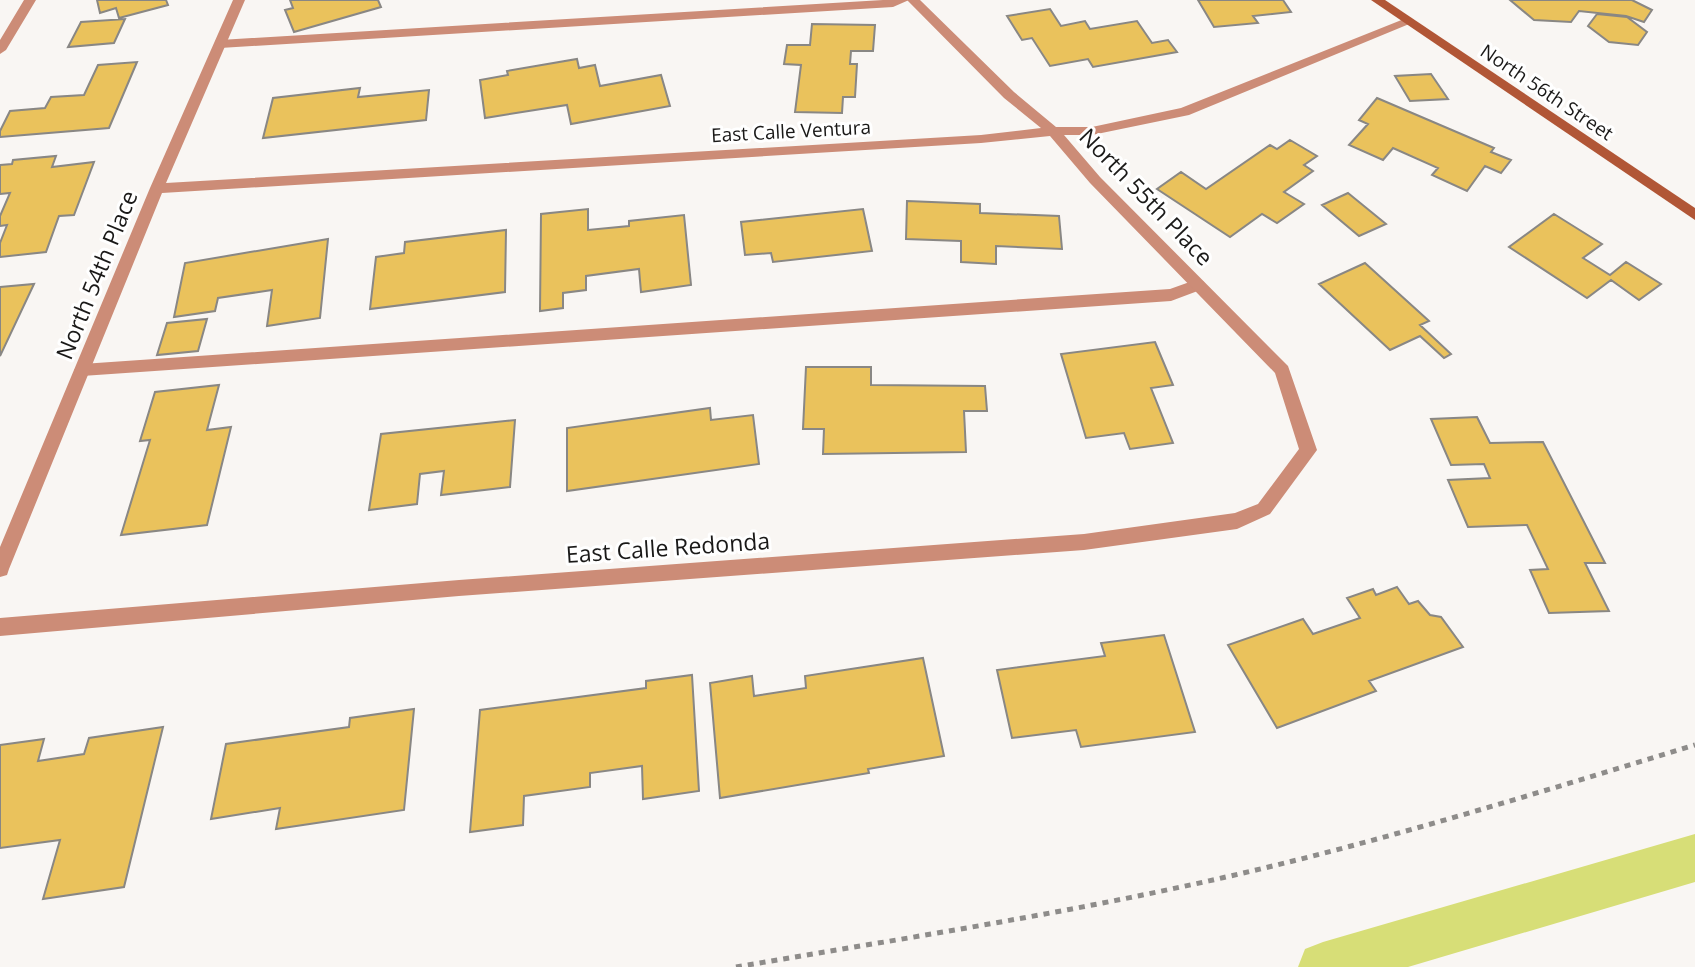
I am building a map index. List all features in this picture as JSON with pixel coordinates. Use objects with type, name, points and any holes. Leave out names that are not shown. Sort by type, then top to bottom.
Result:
[{"type":"main road","name":"North 56th Street","points":[[1377,0],[1695,215]]},
{"type":"street","points":[[0,50],[30,0]]},
{"type":"street","name":"North 54th Place","points":[[0,569],[157,188],[239,0]]},
{"type":"street","points":[[220,44],[893,3],[902,0]]},
{"type":"street","name":"North 55th Place","points":[[912,0],[1009,95],[1053,131],[1095,180],[1282,370],[1308,450]]},
{"type":"street","name":"East Calle Ventura","points":[[157,188],[981,139],[1053,131],[1093,131],[1184,111],[1408,22]]},
{"type":"street","points":[[82,370],[1171,295],[1198,285]]},
{"type":"street","name":"East Calle Redonda","points":[[0,627],[459,588],[1084,542],[1237,521],[1264,509],[1308,450]]},
{"type":"path","points":[[736,967],[1105,903],[1228,877],[1477,811],[1695,745]]},
{"type":"building","points":[[97,0],[166,0],[168,5],[119,18],[116,8],[100,13]]},
{"type":"building","points":[[290,0],[378,0],[381,7],[294,32],[285,10],[293,8]]},
{"type":"building","points":[[1198,0],[1283,0],[1291,12],[1253,16],[1258,23],[1214,27]]},
{"type":"building","points":[[1510,0],[1632,0],[1652,10],[1644,22],[1626,16],[1579,11],[1571,22],[1534,20]]},
{"type":"building","points":[[1050,9],[1061,26],[1085,21],[1090,29],[1137,21],[1152,43],[1168,40],[1177,52],[1093,67],[1088,59],[1050,66],[1032,38],[1022,40],[1007,16]]},
{"type":"building","points":[[1597,14],[1627,17],[1647,32],[1638,45],[1609,42],[1588,26]]},
{"type":"building","points":[[125,19],[114,43],[68,47],[81,22]]},
{"type":"building","points":[[812,24],[875,25],[873,51],[851,51],[850,64],[857,64],[855,97],[843,97],[842,113],[795,112],[801,65],[784,64],[787,45],[810,45]]},
{"type":"building","points":[[577,59],[579,68],[595,65],[600,86],[661,75],[670,106],[571,124],[567,105],[485,118],[480,80],[508,75],[507,71]]},
{"type":"building","points":[[137,62],[109,128],[0,137],[0,131],[10,111],[45,108],[51,97],[84,95],[98,65]]},
{"type":"building","points":[[1431,74],[1448,99],[1410,101],[1395,76]]},
{"type":"building","points":[[360,88],[358,97],[429,90],[426,120],[263,138],[273,98]]},
{"type":"building","points":[[1377,98],[1494,148],[1491,152],[1511,160],[1501,173],[1485,166],[1467,191],[1432,175],[1438,168],[1393,148],[1383,160],[1349,145],[1368,124],[1359,120]]},
{"type":"building","points":[[1290,140],[1317,156],[1304,165],[1313,171],[1284,192],[1304,204],[1277,223],[1262,214],[1230,237],[1157,189],[1181,172],[1206,189],[1270,145],[1277,149]]},
{"type":"building","points":[[56,156],[52,167],[94,162],[74,215],[59,216],[46,252],[0,257],[0,243],[7,225],[0,226],[0,216],[10,193],[0,194],[0,165],[12,164],[13,160]]},
{"type":"building","points":[[1348,193],[1386,224],[1359,236],[1322,205]]},
{"type":"building","points":[[907,201],[980,204],[980,213],[1059,216],[1062,249],[996,246],[996,264],[961,262],[961,241],[906,239]]},
{"type":"building","points":[[588,209],[588,230],[629,226],[629,221],[684,215],[691,285],[641,292],[639,269],[586,276],[586,290],[563,293],[563,308],[540,311],[541,214]]},
{"type":"building","points":[[863,209],[872,251],[773,262],[771,253],[745,255],[741,222]]},
{"type":"building","points":[[1554,214],[1602,244],[1583,258],[1610,275],[1626,262],[1661,284],[1639,300],[1611,280],[1587,298],[1509,247]]},
{"type":"building","points":[[506,230],[505,292],[370,309],[376,257],[404,253],[405,242]]},
{"type":"building","points":[[328,239],[320,318],[267,326],[272,290],[218,298],[215,311],[174,317],[185,263]]},
{"type":"building","points":[[1365,263],[1429,321],[1420,325],[1451,354],[1444,358],[1420,336],[1390,350],[1319,284]]},
{"type":"building","points":[[34,284],[0,356],[0,287]]},
{"type":"building","points":[[207,319],[198,351],[157,355],[167,323]]},
{"type":"building","points":[[1155,342],[1173,385],[1151,388],[1173,443],[1130,449],[1124,433],[1086,438],[1061,354]]},
{"type":"building","points":[[806,367],[871,367],[871,385],[985,386],[987,411],[964,411],[966,452],[823,454],[824,429],[803,429]]},
{"type":"building","points":[[219,385],[207,430],[231,427],[207,525],[121,535],[150,440],[140,441],[155,392]]},
{"type":"building","points":[[710,408],[711,420],[753,415],[759,464],[567,491],[567,428]]},
{"type":"building","points":[[1477,417],[1490,443],[1543,442],[1605,563],[1585,563],[1609,611],[1549,613],[1530,570],[1548,569],[1527,525],[1468,527],[1448,480],[1490,478],[1484,464],[1451,465],[1431,419]]},
{"type":"building","points":[[515,420],[510,487],[441,495],[444,471],[420,474],[417,504],[369,510],[381,434]]},
{"type":"building","points":[[1397,587],[1409,604],[1418,601],[1430,615],[1441,617],[1463,647],[1369,681],[1376,691],[1277,728],[1228,645],[1303,619],[1313,634],[1360,618],[1347,598],[1373,589],[1376,595]]},
{"type":"building","points":[[1164,635],[1195,732],[1081,747],[1076,730],[1012,738],[997,670],[1105,656],[1101,643]]},
{"type":"building","points":[[923,658],[944,756],[868,769],[869,773],[720,798],[710,683],[752,676],[754,696],[806,688],[805,676]]},
{"type":"building","points":[[692,675],[699,791],[643,799],[642,766],[590,773],[590,787],[524,796],[523,825],[470,832],[480,710],[646,688],[646,681]]},
{"type":"building","points":[[414,709],[404,810],[276,829],[280,808],[211,819],[226,744],[349,727],[350,718]]},
{"type":"building","points":[[163,727],[124,887],[43,899],[60,840],[0,848],[0,745],[44,739],[38,761],[84,754],[89,738]]},
{"type":"waterway","points":[[1323,967],[1695,858]]}]
